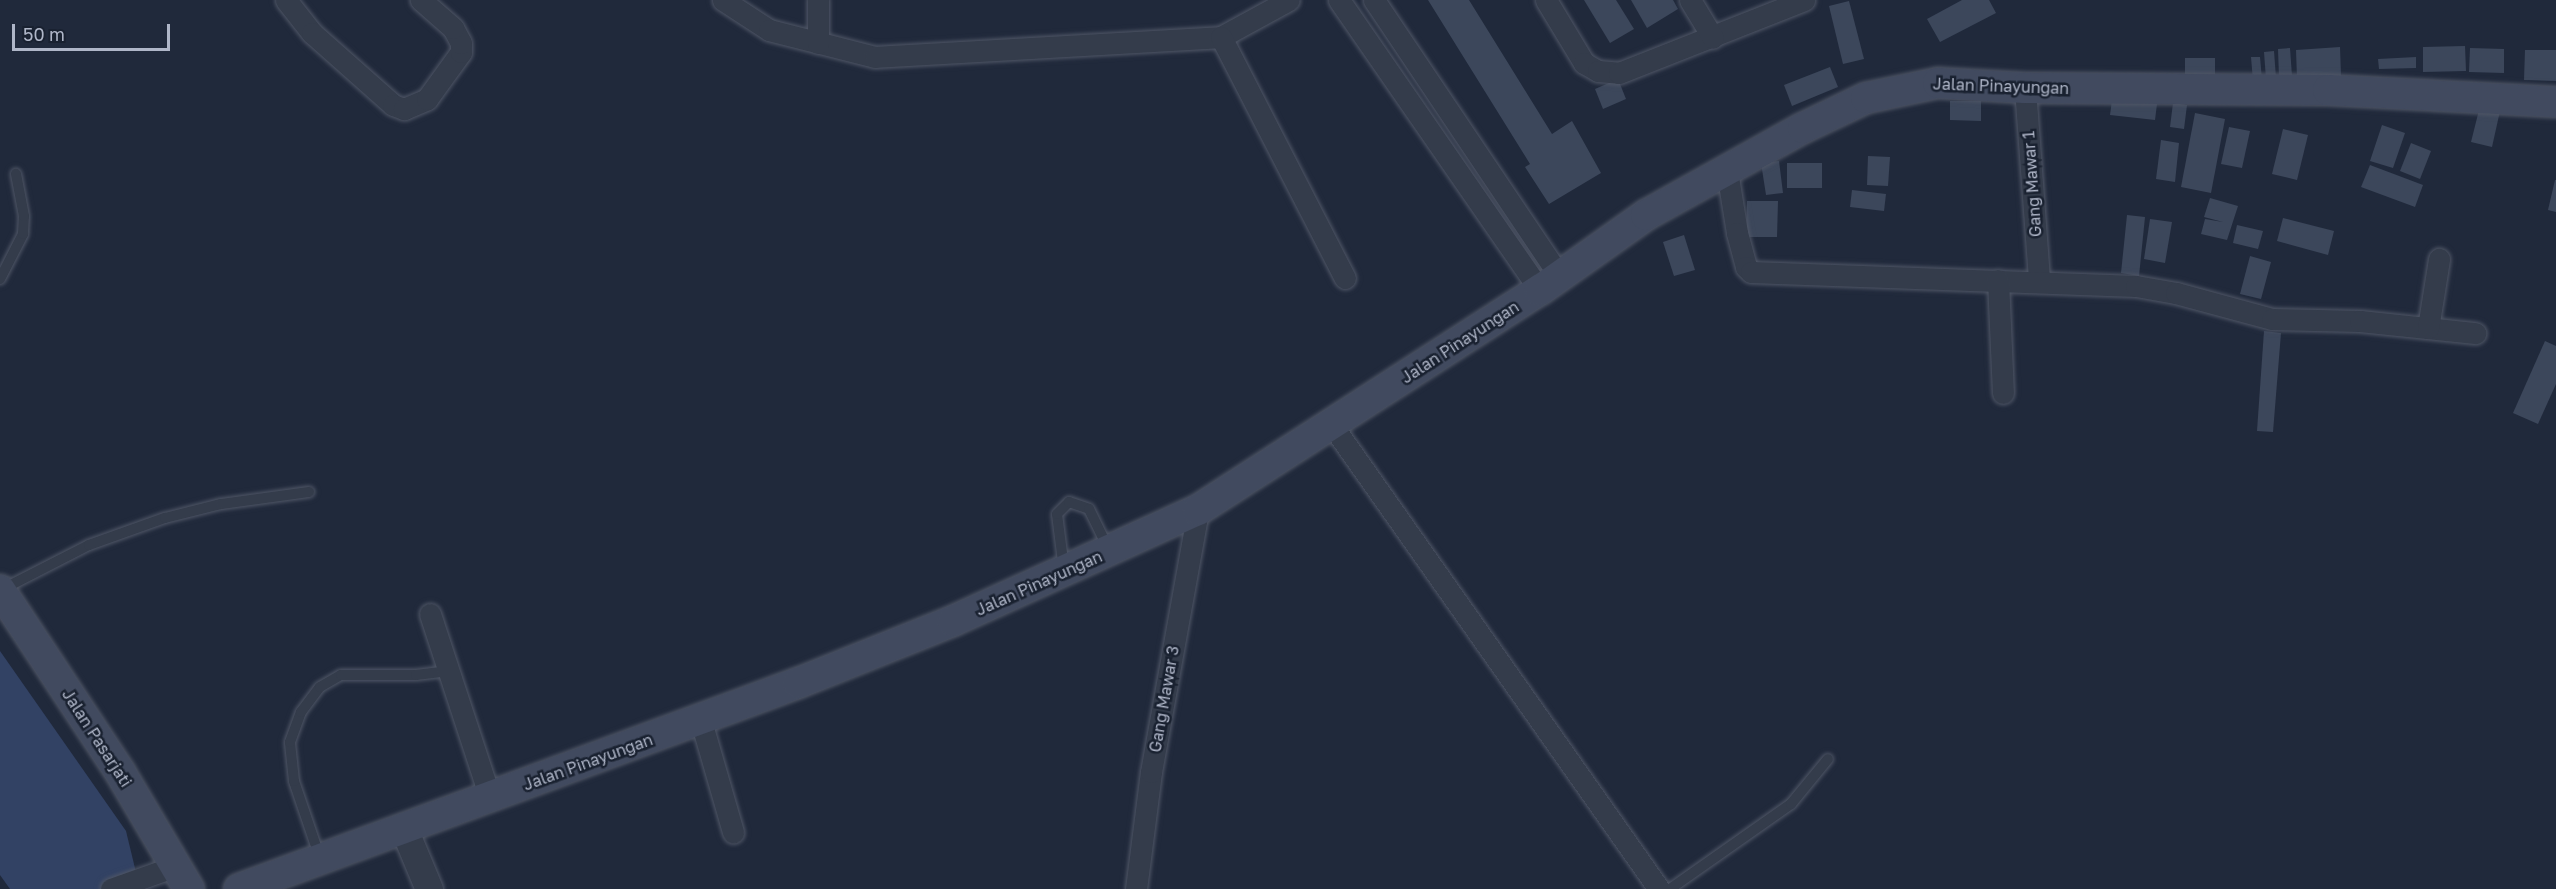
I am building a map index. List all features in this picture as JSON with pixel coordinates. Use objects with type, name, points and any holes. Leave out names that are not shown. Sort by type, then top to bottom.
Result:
[{"type":"main road","name":"Jalan Pinayungan","points":[[239,889],[701,721],[1065,573],[1198,510],[1550,283],[1646,214],[1803,128],[1866,98],[1905,87],[1938,82],[2025,88],[2328,90],[2556,102]]},
{"type":"main road","name":"Jalan Pasarjati","points":[[0,590],[120,772],[183,878]]},
{"type":"street","points":[[286,0],[312,33],[393,105],[404,109],[427,99],[461,52],[461,43],[453,28],[421,0]]},
{"type":"street","points":[[723,0],[770,30],[875,57],[1221,37],[1289,0]]},
{"type":"street","points":[[818,0],[818,43]]},
{"type":"street","points":[[1339,0],[1550,283]]},
{"type":"street","points":[[1546,0],[1584,63],[1598,71],[1619,73],[1713,38],[1804,0]]},
{"type":"street","points":[[1690,0],[1713,38]]},
{"type":"street","points":[[1357,22],[1376,4],[1550,283]]},
{"type":"street","points":[[1221,37],[1345,278]]},
{"type":"street","name":"Gang Mawar 1","points":[[2025,88],[2039,280]]},
{"type":"street","points":[[1727,171],[1737,233],[1746,267],[1751,272],[2039,280],[2176,292],[2243,314],[2293,322],[2360,321],[2475,333]]},
{"type":"street","points":[[2428,328],[2439,259]]},
{"type":"street","points":[[1998,280],[2002,393]]},
{"type":"street","points":[[1332,425],[1659,889]]},
{"type":"street","name":"Gang Mawar 3","points":[[1136,889],[1151,772],[1198,510]]},
{"type":"street","points":[[430,614],[490,798]]},
{"type":"street","points":[[701,721],[734,832]]},
{"type":"street","points":[[404,829],[429,889]]},
{"type":"street","points":[[111,889],[146,873],[183,878]]},
{"type":"lane","points":[[0,279],[23,234],[24,216],[16,174]]},
{"type":"lane","points":[[0,590],[89,545],[165,518],[220,504],[309,492]]},
{"type":"lane","points":[[1065,573],[1057,514],[1069,502],[1089,508],[1109,552]]},
{"type":"lane","points":[[321,861],[303,816],[294,781],[290,742],[301,712],[320,687],[340,675],[416,675],[449,671]]},
{"type":"lane","points":[[1670,889],[1791,804],[1828,759]]},
{"type":"water","points":[[0,651],[126,831],[140,889],[10,889],[0,875]]},
{"type":"building","points":[[1428,0],[1469,0],[1552,134],[1572,121],[1601,173],[1549,204],[1525,167],[1530,164]]},
{"type":"building","points":[[1584,0],[1616,0],[1634,29],[1610,43]]},
{"type":"building","points":[[1631,0],[1673,0],[1678,9],[1647,28]]},
{"type":"building","points":[[1962,0],[1989,0],[1996,13],[1940,42],[1927,19]]},
{"type":"building","points":[[1849,1],[1864,59],[1843,64],[1829,6]]},
{"type":"building","points":[[2465,46],[2466,71],[2423,72],[2423,47]]},
{"type":"building","points":[[2340,47],[2341,76],[2297,78],[2296,50]]},
{"type":"building","points":[[2290,48],[2292,76],[2279,77],[2278,49]]},
{"type":"building","points":[[2470,48],[2504,49],[2504,73],[2469,72]]},
{"type":"building","points":[[2525,50],[2556,50],[2556,81],[2524,80]]},
{"type":"building","points":[[2274,51],[2276,78],[2266,79],[2264,52]]},
{"type":"building","points":[[2251,57],[2260,57],[2262,80],[2253,81]]},
{"type":"building","points":[[2416,57],[2416,68],[2379,69],[2378,59]]},
{"type":"building","points":[[2185,58],[2215,58],[2215,76],[2185,76]]},
{"type":"building","points":[[1830,67],[1838,87],[1792,106],[1784,85]]},
{"type":"building","points":[[1618,79],[1626,99],[1603,109],[1595,89]]},
{"type":"building","points":[[2112,100],[2157,104],[2155,120],[2110,115]]},
{"type":"building","points":[[1950,101],[1981,101],[1981,121],[1950,120]]},
{"type":"building","points":[[2173,103],[2187,105],[2184,129],[2170,127]]},
{"type":"building","points":[[2480,106],[2500,111],[2492,147],[2471,142]]},
{"type":"building","points":[[2195,113],[2225,119],[2211,193],[2181,187]]},
{"type":"building","points":[[2382,125],[2405,133],[2393,168],[2370,161]]},
{"type":"building","points":[[2229,127],[2250,131],[2242,168],[2221,164]]},
{"type":"building","points":[[2283,129],[2308,135],[2297,180],[2272,174]]},
{"type":"building","points":[[2161,140],[2179,143],[2175,182],[2156,179]]},
{"type":"building","points":[[2411,143],[2431,151],[2420,179],[2400,171]]},
{"type":"building","points":[[1868,156],[1890,157],[1888,186],[1867,185]]},
{"type":"building","points":[[1779,161],[1783,193],[1766,195],[1761,163]]},
{"type":"building","points":[[1787,163],[1822,163],[1822,188],[1787,188]]},
{"type":"building","points":[[2370,165],[2423,185],[2415,207],[2361,187]]},
{"type":"building","points":[[2556,180],[2556,212],[2548,210]]},
{"type":"building","points":[[1852,190],[1886,194],[1884,211],[1850,207]]},
{"type":"building","points":[[2210,198],[2238,206],[2227,240],[2201,234],[2205,219],[2223,222],[2204,217]]},
{"type":"building","points":[[1747,201],[1778,201],[1777,237],[1746,237]]},
{"type":"building","points":[[2127,215],[2145,217],[2139,276],[2121,273]]},
{"type":"building","points":[[2283,218],[2334,231],[2328,255],[2277,241]]},
{"type":"building","points":[[2150,219],[2172,222],[2165,263],[2144,259]]},
{"type":"building","points":[[2237,225],[2263,231],[2258,249],[2233,243]]},
{"type":"building","points":[[1684,235],[1695,270],[1674,276],[1663,242]]},
{"type":"building","points":[[2250,256],[2271,262],[2261,299],[2240,294]]},
{"type":"building","points":[[2264,331],[2281,333],[2273,432],[2257,431]]},
{"type":"building","points":[[2545,341],[2556,346],[2556,384],[2538,424],[2513,413]]}]
